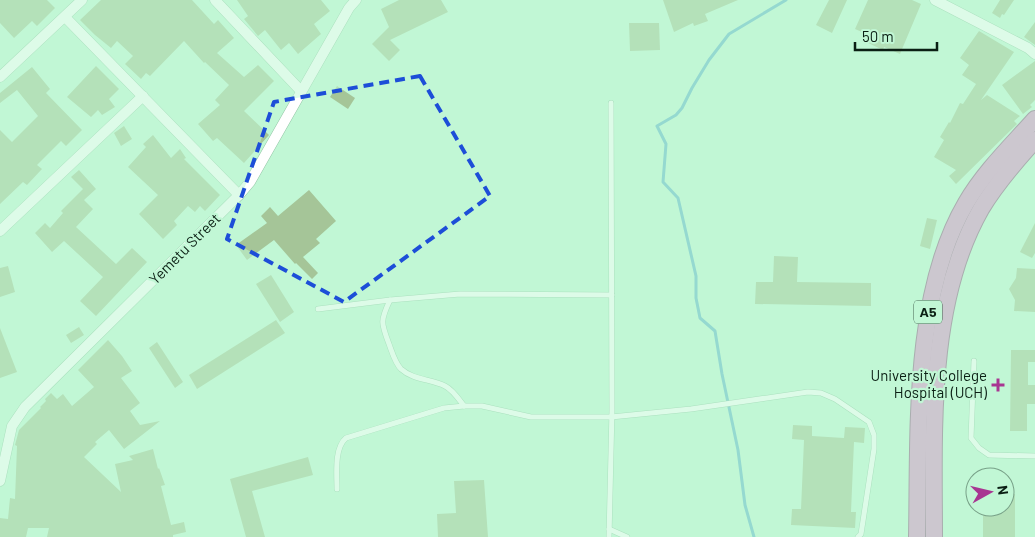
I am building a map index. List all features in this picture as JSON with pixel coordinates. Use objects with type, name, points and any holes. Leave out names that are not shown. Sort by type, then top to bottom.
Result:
[{"type":"highway","name":"A5","points":[[934,537],[929,391],[923,356],[929,311],[938,268],[964,206],[976,187],[990,168],[1035,119]]},
{"type":"highway","name":"A5","points":[[917,537],[929,391],[938,357],[944,314],[954,272],[972,226],[995,187],[1035,140]]},
{"type":"street","points":[[0,77],[82,0]]},
{"type":"street","points":[[216,0],[302,91]]},
{"type":"street","name":"Yemetu Street","points":[[0,481],[12,426],[25,408],[239,195],[261,164],[349,8],[356,0]]},
{"type":"street","points":[[936,0],[1028,48],[1035,54]]},
{"type":"street","points":[[65,17],[239,195]]},
{"type":"street","points":[[0,231],[143,96]]},
{"type":"lane","points":[[609,537],[612,295],[611,103]]},
{"type":"lane","points":[[318,309],[460,294],[612,295]]},
{"type":"lane","points":[[390,300],[382,316],[382,326],[397,363],[406,372],[444,385],[453,392],[464,406]]},
{"type":"lane","points":[[974,361],[971,438],[979,448],[989,455],[1035,456]]},
{"type":"lane","points":[[336,489],[340,449],[342,442],[346,438],[444,408],[482,406],[531,417],[611,416],[742,402],[808,392],[821,393],[835,399],[869,422],[874,435],[874,449],[861,534],[858,537]]},
{"type":"lane","points":[[609,529],[626,537]]},
{"type":"highlighted area","points":[[420,76],[490,196],[344,302],[227,239],[274,102]]},
{"type":"building","points":[[0,0],[47,0],[55,8],[37,26],[32,21],[14,38],[0,23]]},
{"type":"building","points":[[101,0],[192,0],[214,24],[218,20],[234,38],[217,53],[244,77],[258,65],[274,81],[244,111],[269,135],[244,163],[217,138],[213,141],[198,124],[220,105],[215,100],[229,85],[204,63],[184,41],[150,76],[146,73],[141,79],[125,64],[133,56],[117,41],[111,48],[80,20]]},
{"type":"building","points":[[237,0],[321,0],[330,11],[314,24],[321,34],[298,54],[289,43],[281,50],[265,30],[258,36],[244,19],[248,16]]},
{"type":"building","points":[[399,0],[441,0],[448,12],[390,40],[400,50],[389,61],[372,44],[389,27],[381,9]]},
{"type":"building","points":[[663,0],[738,0],[705,14],[708,21],[694,26],[693,23],[674,32]]},
{"type":"building","points":[[829,0],[847,0],[832,33],[816,25]]},
{"type":"building","points":[[868,0],[912,0],[921,4],[900,54],[884,47],[883,50],[866,42],[869,35],[855,29]]},
{"type":"building","points":[[1000,0],[1014,0],[1000,18],[992,13]]},
{"type":"building","points":[[1035,22],[1035,45],[1024,37]]},
{"type":"building","points":[[629,23],[659,23],[660,50],[630,51]]},
{"type":"building","points":[[979,31],[1014,52],[981,100],[987,95],[1020,116],[1014,121],[1017,124],[956,184],[949,176],[956,170],[934,157],[944,140],[940,137],[950,123],[960,103],[963,104],[976,84],[962,75],[969,65],[960,58]]},
{"type":"building","points":[[1035,61],[1035,100],[1030,105],[1032,107],[1023,114],[1002,85]]},
{"type":"building","points":[[96,66],[119,89],[109,99],[115,107],[102,115],[98,110],[91,117],[67,97]]},
{"type":"building","points":[[32,67],[50,89],[46,93],[82,130],[66,146],[61,141],[37,165],[42,169],[27,185],[23,182],[0,204],[0,130],[12,142],[38,116],[17,90],[0,103],[0,93]]},
{"type":"building","points":[[337,86],[355,98],[348,109],[330,97]]},
{"type":"building","points":[[124,126],[132,139],[121,146],[114,133]]},
{"type":"building","points":[[153,135],[171,158],[180,149],[186,158],[184,159],[220,195],[205,211],[200,206],[195,212],[188,206],[174,221],[177,225],[163,239],[139,214],[158,195],[128,167],[146,147],[143,144]]},
{"type":"building","points":[[79,170],[96,189],[84,200],[93,209],[76,227],[116,264],[132,248],[147,262],[96,316],[80,301],[103,277],[64,241],[52,252],[35,233],[45,223],[50,228],[63,213],[61,211],[83,189],[71,177]]},
{"type":"building","points":[[309,190],[336,221],[316,239],[320,243],[303,257],[318,273],[312,279],[295,264],[274,240],[247,260],[236,245],[267,223],[261,216],[270,207],[278,216]]},
{"type":"building","points":[[927,218],[937,220],[930,249],[920,246]]},
{"type":"building","points":[[1035,223],[1035,253],[1032,258],[1020,252]]},
{"type":"building","points":[[774,256],[798,257],[797,282],[871,283],[871,306],[755,304],[756,282],[773,282]]},
{"type":"building","points":[[8,266],[15,292],[0,297],[0,268]]},
{"type":"building","points":[[1017,268],[1035,269],[1035,312],[1014,311],[1015,300],[1009,289],[1016,278]]},
{"type":"building","points":[[271,275],[294,312],[280,322],[256,284]]},
{"type":"building","points":[[276,320],[285,333],[197,389],[189,375]]},
{"type":"building","points":[[79,327],[84,335],[71,343],[66,335]]},
{"type":"building","points":[[0,328],[17,372],[0,378]]},
{"type":"building","points":[[108,340],[132,371],[121,378],[140,403],[130,411],[140,425],[160,421],[124,449],[109,430],[95,442],[97,444],[84,457],[121,492],[115,464],[133,460],[129,456],[153,449],[158,469],[165,485],[161,486],[171,525],[184,522],[186,532],[173,535],[173,537],[47,537],[49,528],[28,528],[26,537],[0,537],[0,518],[8,519],[10,498],[15,499],[17,446],[15,445],[19,430],[41,408],[46,401],[45,399],[51,393],[57,399],[63,394],[72,406],[94,387],[78,370]]},
{"type":"building","points":[[157,342],[183,382],[175,388],[149,348]]},
{"type":"building","points":[[1011,350],[1035,350],[1035,362],[1028,362],[1028,385],[1035,385],[1035,404],[1027,404],[1027,431],[1010,431]]},
{"type":"building","points":[[793,425],[812,426],[812,436],[844,438],[845,427],[865,428],[864,443],[854,442],[851,512],[856,512],[855,528],[791,525],[792,509],[801,509],[804,440],[792,439]]},
{"type":"building","points":[[308,457],[313,475],[252,491],[265,537],[246,537],[230,479]]},
{"type":"building","points":[[484,480],[488,537],[438,537],[437,514],[456,513],[454,481]]},
{"type":"building","points":[[983,517],[1015,517],[1015,537],[983,537]]},
{"type":"waterway","points":[[754,537],[745,505],[738,450],[715,331],[700,318],[696,298],[696,276],[678,198],[663,182],[666,144],[657,126],[676,115],[682,108],[709,60],[729,34],[786,0]]},
{"type":"place","name":"University College Hospital (UCH)","points":[[998,385]]}]
